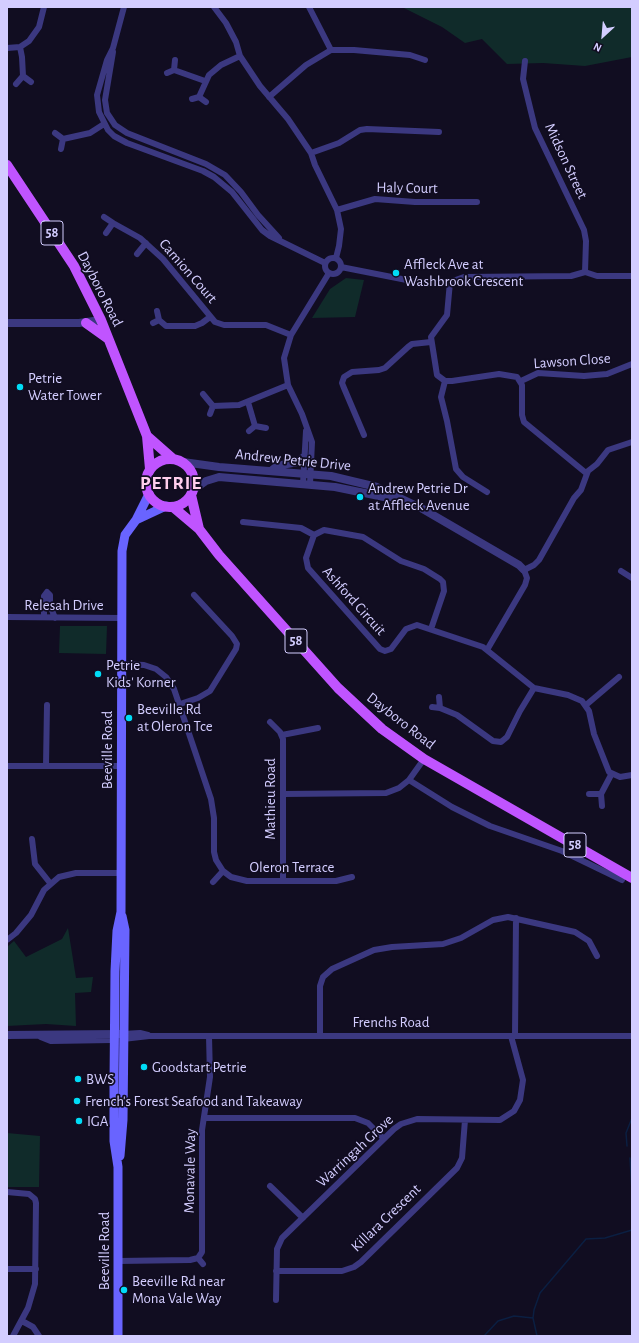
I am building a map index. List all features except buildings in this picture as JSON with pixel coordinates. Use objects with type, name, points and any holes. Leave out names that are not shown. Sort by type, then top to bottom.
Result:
[{"type":"main road","name":"Dayboro Road","points":[[7,165],[74,266],[101,320],[147,436],[150,469]]},
{"type":"main road","points":[[93,303],[84,323],[109,339]]},
{"type":"main road","name":"Dayboro Road","points":[[147,436],[172,458]]},
{"type":"main road","points":[[150,469],[158,462],[172,458]]},
{"type":"main road","name":"58","points":[[172,458],[183,462],[189,467],[193,474],[192,492]]},
{"type":"main road","name":"58","points":[[150,469],[146,480],[149,494],[155,501],[170,506]]},
{"type":"main road","name":"Dayboro Road","points":[[192,492],[200,529]]},
{"type":"main road","points":[[136,520],[170,506],[182,504],[192,492]]},
{"type":"main road","name":"Beeville Road","points":[[118,1336],[118,1167],[123,1120],[119,1036],[117,931],[121,912],[121,664],[123,546],[128,529],[136,520],[149,494]]},
{"type":"main road","name":"Dayboro Road","points":[[170,506],[200,529],[219,555],[338,688],[382,729],[424,759],[627,879]]},
{"type":"street","points":[[7,48],[20,48],[29,41],[37,32],[44,7]]},
{"type":"street","points":[[124,7],[113,48],[105,100],[107,113],[115,125],[128,133],[206,164],[225,175],[237,187],[281,241]]},
{"type":"street","points":[[214,7],[233,35],[240,56],[269,97],[288,119],[311,153],[315,165],[337,210],[341,229],[336,258]]},
{"type":"street","points":[[309,7],[331,50]]},
{"type":"street","points":[[16,84],[23,76],[20,48]]},
{"type":"street","points":[[113,48],[107,60],[97,95],[99,112],[104,124],[114,136],[203,171],[214,177],[232,192],[262,230],[270,236],[325,263]]},
{"type":"street","points":[[269,97],[306,65],[331,50],[354,50],[410,55],[426,60]]},
{"type":"street","points":[[199,97],[206,81],[216,69],[240,56]]},
{"type":"street","points":[[175,60],[170,71],[206,81]]},
{"type":"street","name":"Midson Street","points":[[525,61],[523,79],[535,128],[584,230],[586,241],[585,272]]},
{"type":"street","points":[[23,76],[31,82]]},
{"type":"street","points":[[192,99],[199,97]]},
{"type":"street","points":[[199,97],[206,102]]},
{"type":"street","points":[[55,133],[63,139],[90,133],[104,124]]},
{"type":"street","points":[[311,153],[339,142],[360,130],[439,132]]},
{"type":"street","points":[[61,149],[63,139]]},
{"type":"street","name":"Haly Court","points":[[337,210],[376,199],[415,202],[477,202]]},
{"type":"street","name":"Camion Court","points":[[104,218],[146,243],[179,277],[210,317],[220,324],[266,325],[291,335]]},
{"type":"street","points":[[106,233],[113,223]]},
{"type":"street","name":"Camion Court","points":[[137,254],[146,243]]},
{"type":"street","points":[[325,263],[330,258],[336,258],[340,261],[341,267],[337,273],[329,273]]},
{"type":"street","points":[[325,263],[325,268],[329,273]]},
{"type":"street","points":[[341,267],[417,283],[450,282],[464,277],[571,276],[585,272],[597,276],[632,276]]},
{"type":"street","points":[[307,484],[312,442],[306,429],[302,414],[288,385],[284,358],[291,335],[329,273]]},
{"type":"street","points":[[450,282],[448,315],[432,333],[431,342],[438,375],[445,381],[440,397],[447,421],[456,469],[463,477],[487,492]]},
{"type":"street","points":[[153,323],[159,320],[157,311]]},
{"type":"street","name":"Camion Court","points":[[159,320],[166,326],[196,326],[210,317]]},
{"type":"street","points":[[7,323],[84,323],[101,320]]},
{"type":"street","points":[[364,435],[342,383],[344,377],[352,372],[379,370],[385,368],[408,346],[412,344],[431,342]]},
{"type":"street","name":"Lawson Close","points":[[445,381],[499,374],[514,376],[521,381],[538,374],[584,376],[607,374],[632,364]]},
{"type":"street","points":[[521,381],[524,422],[586,473]]},
{"type":"street","points":[[213,406],[232,406],[248,402],[288,385]]},
{"type":"street","points":[[203,394],[213,406]]},
{"type":"street","points":[[248,402],[255,426]]},
{"type":"street","points":[[210,414],[213,406]]},
{"type":"street","points":[[255,426],[266,428]]},
{"type":"street","points":[[249,431],[255,426]]},
{"type":"street","points":[[306,429],[304,457],[308,474]]},
{"type":"street","points":[[486,650],[525,585],[526,578],[524,570],[534,565],[539,560],[574,498],[581,490],[586,473],[597,464],[608,450],[632,442]]},
{"type":"street","points":[[272,471],[277,466],[297,462],[304,457]]},
{"type":"street","name":"Andrew Petrie Drive","points":[[183,462],[331,476],[358,481],[377,487],[428,512],[518,564],[524,570]]},
{"type":"street","name":"Andrew Petrie Drive","points":[[192,492],[206,481],[219,477],[344,488],[384,497],[397,497]]},
{"type":"street","points":[[243,522],[301,528],[314,535],[324,530],[363,537],[401,561],[424,569],[443,582],[444,591],[431,630]]},
{"type":"street","name":"Ashford Circuit","points":[[314,535],[306,558],[308,568],[380,649],[385,651],[390,649],[406,629],[417,625],[486,650],[534,688]]},
{"type":"street","points":[[621,571],[632,578]]},
{"type":"street","points":[[44,618],[44,596],[47,592],[50,595],[50,605],[55,618]]},
{"type":"street","points":[[180,704],[198,698],[210,690],[235,653],[239,644],[194,595]]},
{"type":"street","name":"Relesah Drive","points":[[7,617],[122,618]]},
{"type":"street","points":[[121,664],[144,665],[162,673],[171,683],[180,704],[211,799],[214,818],[214,852],[216,860],[223,871],[213,882]]},
{"type":"street","points":[[586,705],[619,677]]},
{"type":"street","points":[[432,707],[440,708],[461,718],[472,728],[493,741],[501,742],[507,736],[534,688],[579,698],[586,705],[607,769],[611,775],[620,777],[632,775]]},
{"type":"street","points":[[439,697],[440,708]]},
{"type":"street","points":[[46,705],[46,766]]},
{"type":"street","points":[[270,722],[282,735],[318,728]]},
{"type":"street","name":"Mathieu Road","points":[[282,735],[282,881]]},
{"type":"street","points":[[283,794],[378,794],[393,791],[409,780],[424,759]]},
{"type":"street","points":[[7,766],[121,766]]},
{"type":"street","points":[[602,806],[601,794],[611,775]]},
{"type":"street","name":"Dayboro Road","points":[[409,780],[452,807],[485,824],[562,851],[627,879]]},
{"type":"street","points":[[589,794],[601,794]]},
{"type":"street","points":[[32,839],[35,864],[50,883]]},
{"type":"street","name":"Oleron Terrace","points":[[223,871],[231,877],[241,880],[336,881],[352,877]]},
{"type":"street","points":[[7,940],[16,933],[28,919],[50,883],[66,874],[121,873]]},
{"type":"street","points":[[320,1036],[321,982],[326,972],[374,950],[392,947],[443,944],[461,938],[493,920],[499,918],[516,918],[575,932],[589,941],[597,956]]},
{"type":"street","name":"Warringah Grove","points":[[276,1300],[277,1249],[282,1238],[384,1139],[402,1124],[417,1119],[500,1120],[510,1115],[517,1106],[522,1093],[523,1080],[513,1036],[516,918]]},
{"type":"street","name":"Frenchs Road","points":[[7,1035],[41,1036],[50,1033],[119,1036],[632,1036]]},
{"type":"street","name":"Monavale Way","points":[[198,1258],[202,1249],[204,1118],[210,1077],[209,1036]]},
{"type":"street","points":[[204,1118],[355,1118],[368,1123],[384,1139]]},
{"type":"street","name":"Killara Crescent","points":[[276,1271],[342,1271],[354,1267],[457,1168],[462,1158],[465,1120]]},
{"type":"street","points":[[270,1186],[303,1218]]},
{"type":"street","points":[[7,1192],[23,1192],[35,1198],[36,1269],[32,1296],[22,1321],[13,1336]]},
{"type":"street","points":[[118,1261],[190,1260],[198,1258],[203,1264]]},
{"type":"street","points":[[7,1268],[36,1269]]},
{"type":"street","points":[[22,1321],[33,1327],[39,1336]]},
{"type":"green space","points":[[402,7],[632,7],[632,57],[585,66],[543,63],[507,64],[482,39],[465,43],[442,27]]},
{"type":"green space","points":[[346,278],[364,280],[355,317],[312,318],[330,289]]},
{"type":"green space","points":[[60,626],[107,626],[106,654],[59,653]]},
{"type":"green space","points":[[68,928],[76,978],[93,977],[91,992],[75,993],[76,1026],[46,1024],[7,1026],[7,947],[14,941],[26,957],[62,939]]},
{"type":"green space","points":[[7,1133],[40,1136],[39,1187],[7,1187]]},
{"type":"waterway","points":[[627,1146],[626,1133],[632,1118]]},
{"type":"waterway","points":[[630,1158],[632,1191]]},
{"type":"waterway","points":[[537,1336],[533,1318],[540,1293],[586,1239],[605,1238],[632,1230]]},
{"type":"waterway","points":[[484,1336],[498,1321],[514,1316],[533,1318]]},
{"type":"place","name":"Affleck Ave at Washbrook Crescent","points":[[396,273]]},
{"type":"place","name":"Petrie Water Tower","points":[[20,387]]},
{"type":"place","name":"Andrew Petrie Dr at Affleck Avenue","points":[[360,497]]},
{"type":"place","name":"Petrie Kids' Korner","points":[[98,674]]},
{"type":"place","name":"Beeville Rd at Oleron Tce","points":[[129,718]]},
{"type":"place","name":"Goodstart Petrie","points":[[144,1067]]},
{"type":"place","name":"BWS","points":[[78,1079]]},
{"type":"place","name":"French's Forest Seafood and Takeaway","points":[[77,1101]]},
{"type":"place","name":"IGA","points":[[79,1121]]},
{"type":"place","name":"Beeville Rd near Mona Vale Way","points":[[124,1290]]},
{"type":"district","name":"PETRIE","points":[[171,483]]}]
